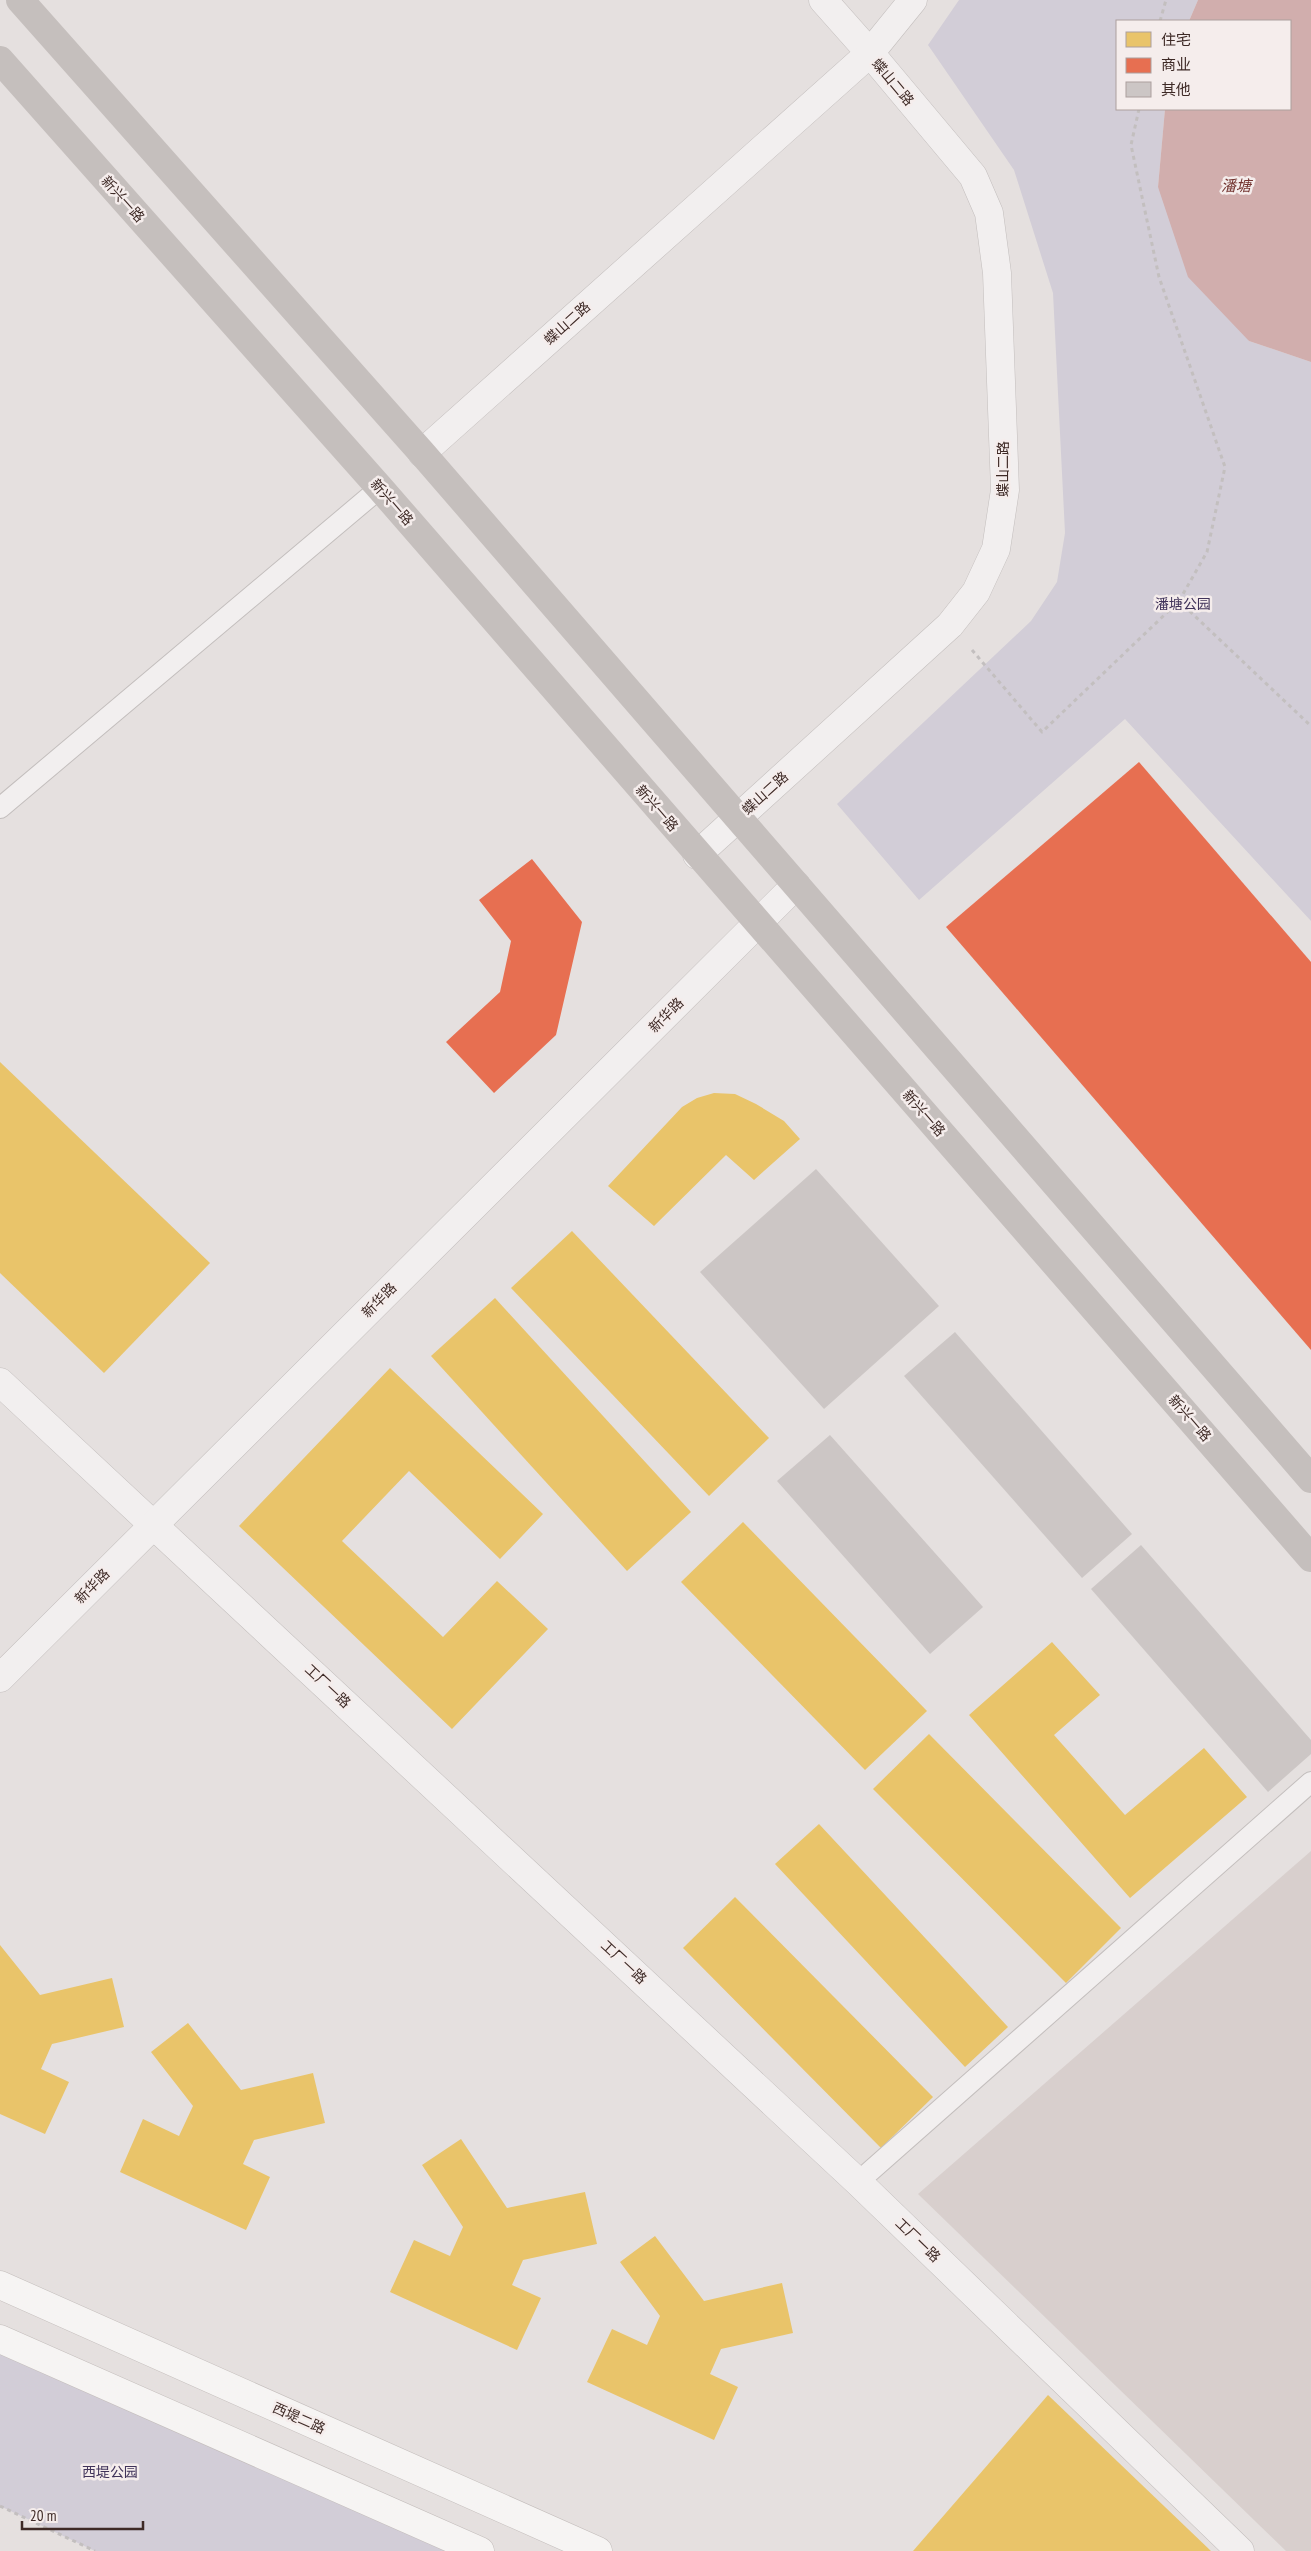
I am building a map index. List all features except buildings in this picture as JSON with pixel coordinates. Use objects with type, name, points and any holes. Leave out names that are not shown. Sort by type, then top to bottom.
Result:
[{"type":"main road","points":[[20,0],[422,453],[1311,1479]]},
{"type":"main road","name":"新兴一路","points":[[0,60],[380,488],[697,855],[1311,1558]]},
{"type":"main road","name":"西堤二路","points":[[0,2285],[598,2551]]},
{"type":"main road","points":[[0,2339],[480,2551]]},
{"type":"street","points":[[823,0],[870,53]]},
{"type":"street","name":"蝶山二路","points":[[422,453],[870,53],[913,0]]},
{"type":"street","name":"蝶山二路","points":[[697,855],[950,625],[976,592],[996,549],[1005,490],[997,273],[989,213],[972,176],[870,53]]},
{"type":"street","name":"新华路","points":[[0,1678],[796,885]]},
{"type":"street","name":"工厂一路","points":[[0,1382],[154,1523],[858,2182],[1240,2551]]},
{"type":"lane","points":[[0,808],[380,488]]},
{"type":"lane","points":[[858,2182],[1311,1782]]},
{"type":"path","points":[[1160,20],[1166,0]]},
{"type":"path","points":[[950,625],[1042,732],[1179,601],[1207,552],[1225,467],[1159,277],[1131,145],[1139,110]]},
{"type":"path","points":[[1179,601],[1311,726]]},
{"type":"path","points":[[0,2506],[95,2551]]},
{"type":"shaded area","points":[[1311,1851],[1311,2551],[1286,2551],[918,2194]]},
{"type":"green space","name":"潘塘公园","points":[[959,0],[1198,0],[1189,20],[1116,20],[1116,110],[1165,110],[1158,187],[1249,341],[1311,362],[1311,921],[1125,719],[919,900],[837,804],[1031,621],[1057,582],[1065,533],[1053,293],[1014,170],[928,45]]},
{"type":"green space","name":"西堤公园","points":[[0,2339],[480,2551],[95,2551],[0,2506]]},
{"type":"water","name":"潘塘","points":[[1198,0],[1311,0],[1311,362],[1249,341],[1188,277],[1158,187],[1165,110],[1291,110],[1291,20],[1189,20]]}]
